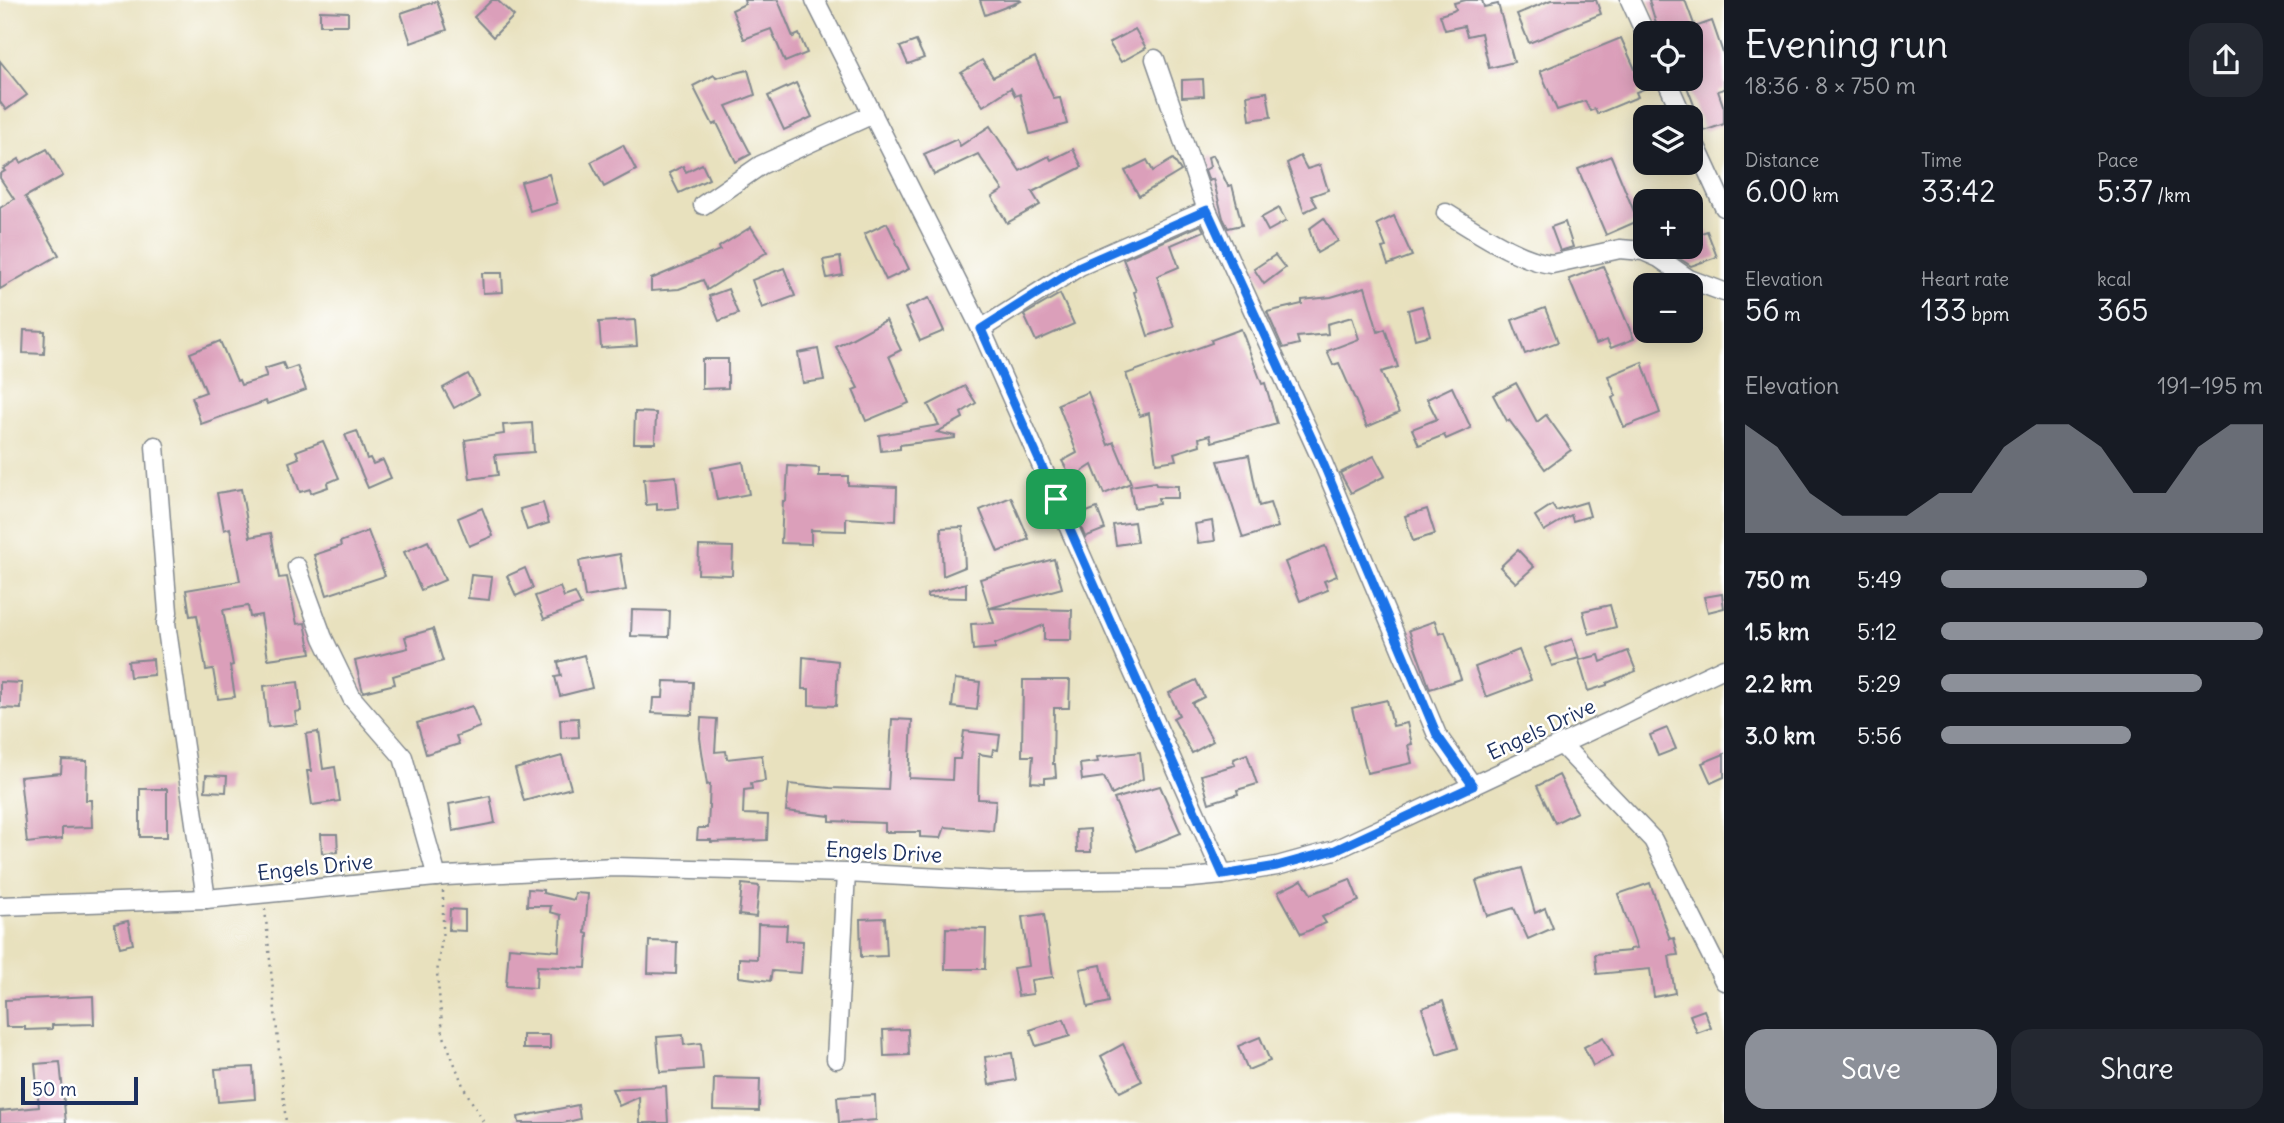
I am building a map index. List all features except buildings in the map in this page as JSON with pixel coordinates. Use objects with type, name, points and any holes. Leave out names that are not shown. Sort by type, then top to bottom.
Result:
[{"type":"street","points":[[815,0],[981,329],[1223,875]]},
{"type":"street","points":[[1630,0],[1640,21]]},
{"type":"street","points":[[1155,59],[1207,210],[1323,463],[1437,735],[1473,786]]},
{"type":"street","points":[[703,205],[761,165],[873,114]]},
{"type":"street","points":[[1703,161],[1724,207]]},
{"type":"street","points":[[981,329],[1080,266],[1207,210]]},
{"type":"street","points":[[1446,213],[1486,238],[1541,263],[1552,264],[1620,248],[1643,251],[1659,258],[1689,279],[1724,292]]},
{"type":"street","points":[[155,446],[168,612],[166,623],[206,900]]},
{"type":"street","points":[[297,567],[323,638],[352,698],[403,757],[442,877]]},
{"type":"street","name":"Engels Drive","points":[[0,905],[206,900],[442,877],[614,867],[846,873],[1000,881],[1181,879],[1223,875],[1277,866],[1335,850],[1724,668]]},
{"type":"street","points":[[1562,745],[1653,840],[1724,981]]},
{"type":"street","points":[[836,1059],[846,873]]},
{"type":"path","points":[[442,877],[443,930],[437,973],[443,1034],[464,1088],[484,1123]]},
{"type":"path","points":[[264,895],[286,1123]]},
{"type":"route","points":[[1207,210],[1323,463],[1437,735],[1473,786],[1335,850],[1277,866],[1223,875],[1056,499],[981,329],[1080,266],[1207,210]]}]
